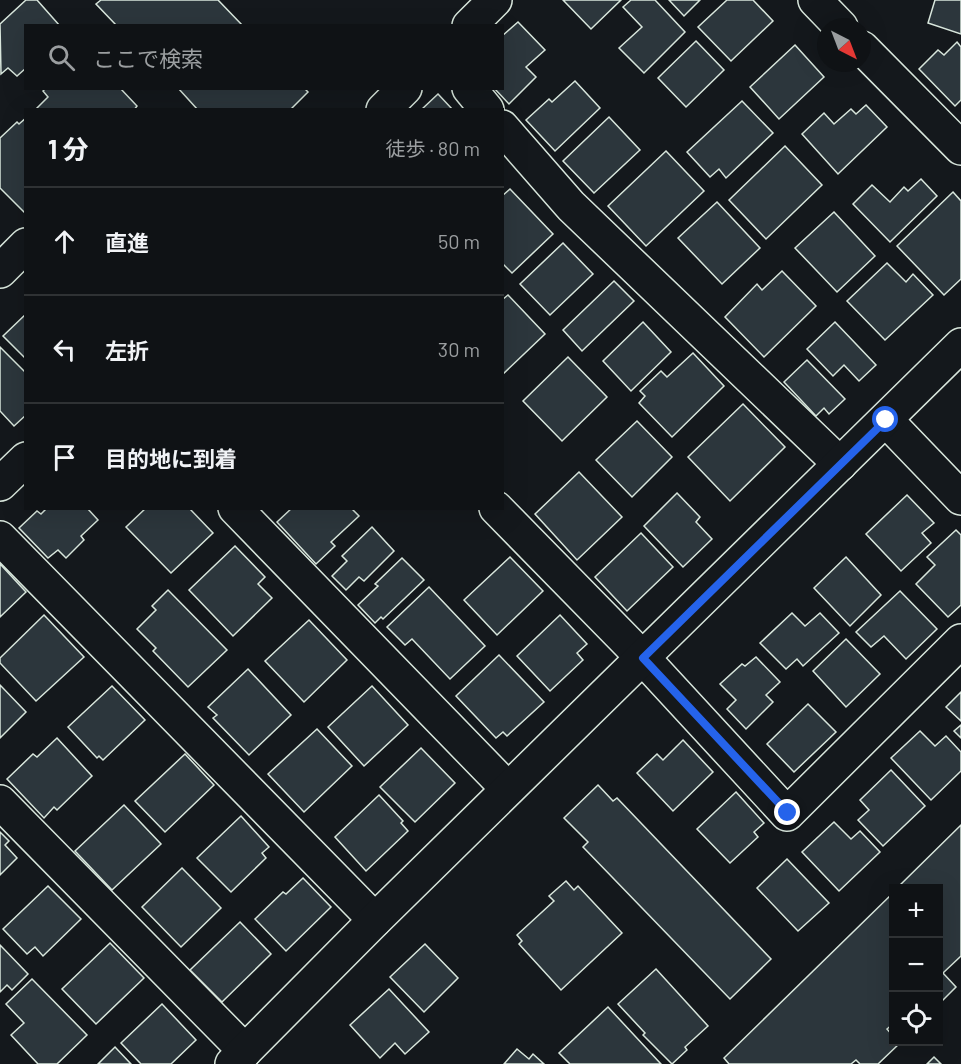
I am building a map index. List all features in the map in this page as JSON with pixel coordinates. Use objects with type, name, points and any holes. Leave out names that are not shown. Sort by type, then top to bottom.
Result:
[{"type":"street","points":[[471,24],[495,0]]},
{"type":"street","points":[[815,0],[832,18]]},
{"type":"street","points":[[871,57],[961,148]]},
{"type":"street","points":[[385,108],[403,90]]},
{"type":"street","points":[[471,90],[486,108]]},
{"type":"street","points":[[504,129],[572,206],[840,464]]},
{"type":"street","points":[[0,271],[24,247]]},
{"type":"street","points":[[0,802],[238,1058],[375,920],[961,345]]},
{"type":"street","points":[[886,420],[961,498]]},
{"type":"street","points":[[0,484],[24,461]]},
{"type":"street","points":[[237,510],[508,789]]},
{"type":"street","points":[[498,510],[643,658],[788,813],[961,641]]},
{"type":"street","points":[[0,538],[375,920]]},
{"type":"building","points":[[26,0],[37,0],[58,24],[24,24],[24,70],[17,76],[8,68],[1,74],[0,24]]},
{"type":"building","points":[[101,0],[218,0],[241,24],[115,24],[96,4]]},
{"type":"building","points":[[563,0],[621,0],[591,29]]},
{"type":"building","points":[[631,0],[655,0],[685,32],[644,73],[619,48],[642,27],[623,7]]},
{"type":"building","points":[[669,0],[700,0],[684,16]]},
{"type":"building","points":[[727,0],[753,0],[773,21],[731,61],[698,27]]},
{"type":"building","points":[[935,0],[961,0],[961,34],[928,23]]},
{"type":"building","points":[[518,22],[545,50],[526,67],[536,77],[509,104],[496,90],[504,90],[504,34]]},
{"type":"building","points":[[696,41],[724,70],[686,107],[658,78]]},
{"type":"building","points":[[957,42],[961,47],[961,100],[955,106],[919,69],[938,50],[944,55]]},
{"type":"building","points":[[795,45],[817,72],[824,77],[779,119],[750,87]]},
{"type":"building","points":[[575,81],[600,108],[555,151],[526,120],[549,99],[552,102]]},
{"type":"building","points":[[122,90],[137,106],[136,108],[37,108],[48,97],[43,91]]},
{"type":"building","points":[[180,90],[306,90],[308,92],[292,108],[196,108]]},
{"type":"building","points":[[438,94],[451,108],[423,108]]},
{"type":"building","points":[[742,101],[773,133],[726,178],[719,169],[710,177],[687,152]]},
{"type":"building","points":[[866,105],[887,127],[838,174],[802,134],[824,113],[834,124],[851,109],[856,114]]},
{"type":"building","points":[[609,117],[640,150],[594,193],[563,161]]},
{"type":"building","points":[[24,120],[24,212],[0,188],[0,138],[17,122],[19,124]]},
{"type":"building","points":[[785,146],[822,185],[766,239],[729,200]]},
{"type":"building","points":[[666,151],[704,191],[646,246],[608,206]]},
{"type":"building","points":[[921,179],[937,196],[890,242],[853,204],[872,185],[890,202],[904,187],[908,191]]},
{"type":"building","points":[[510,189],[553,234],[512,273],[504,265],[504,194]]},
{"type":"building","points":[[953,192],[961,201],[961,279],[944,295],[897,246]]},
{"type":"building","points":[[717,202],[760,248],[722,284],[678,238]]},
{"type":"building","points":[[834,212],[875,256],[837,292],[795,248]]},
{"type":"building","points":[[563,243],[593,274],[550,315],[520,284]]},
{"type":"building","points":[[887,263],[906,282],[913,274],[933,295],[885,340],[847,301]]},
{"type":"building","points":[[782,271],[816,306],[764,357],[725,317],[757,284],[762,290]]},
{"type":"building","points":[[614,281],[634,301],[582,351],[563,330]]},
{"type":"building","points":[[508,295],[545,334],[504,373],[504,298]]},
{"type":"building","points":[[24,316],[24,357],[3,336]]},
{"type":"building","points":[[643,322],[671,352],[631,391],[603,361]]},
{"type":"building","points":[[835,322],[876,365],[859,381],[844,365],[833,376],[807,349]]},
{"type":"building","points":[[0,347],[24,371],[24,417],[14,426],[0,411]]},
{"type":"building","points":[[693,353],[724,386],[672,437],[639,403],[645,396],[640,391],[661,371],[667,377]]},
{"type":"building","points":[[568,357],[607,397],[562,441],[523,401]]},
{"type":"building","points":[[807,360],[845,399],[829,414],[824,408],[816,416],[784,382]]},
{"type":"building","points":[[743,404],[785,447],[730,501],[688,457]]},
{"type":"building","points":[[637,421],[672,457],[632,497],[596,460]]},
{"type":"building","points":[[579,472],[622,517],[577,560],[535,514]]},
{"type":"building","points":[[677,493],[700,517],[696,522],[712,539],[683,567],[644,526]]},
{"type":"building","points":[[907,495],[934,523],[922,533],[931,543],[901,571],[866,534]]},
{"type":"building","points":[[45,510],[89,510],[98,520],[81,536],[84,540],[66,558],[58,550],[48,558],[19,528],[37,511],[41,514]]},
{"type":"building","points":[[144,510],[191,510],[213,533],[171,573],[126,527]]},
{"type":"building","points":[[290,510],[353,510],[359,516],[331,542],[335,546],[316,564],[277,522]]},
{"type":"building","points":[[372,527],[394,551],[364,581],[359,577],[346,590],[332,576],[347,561],[342,556]]},
{"type":"building","points":[[956,530],[961,535],[961,605],[948,617],[916,584],[935,565],[927,557]]},
{"type":"building","points":[[641,533],[673,567],[627,611],[595,577]]},
{"type":"building","points":[[235,546],[265,577],[258,584],[272,598],[233,636],[189,590]]},
{"type":"building","points":[[510,557],[543,591],[497,635],[464,600]]},
{"type":"building","points":[[846,557],[881,595],[850,626],[814,588]]},
{"type":"building","points":[[402,558],[424,580],[383,619],[381,617],[375,623],[358,605],[378,586],[375,584]]},
{"type":"building","points":[[0,564],[26,592],[0,617]]},
{"type":"building","points":[[429,587],[485,646],[450,679],[412,639],[405,645],[387,627]]},
{"type":"building","points":[[168,590],[227,650],[188,687],[153,651],[156,648],[137,629],[156,610],[152,606]]},
{"type":"building","points":[[900,591],[937,629],[906,659],[884,636],[871,647],[856,632]]},
{"type":"building","points":[[792,613],[805,626],[820,613],[839,633],[803,666],[797,659],[786,669],[760,643]]},
{"type":"building","points":[[44,615],[84,657],[36,701],[0,663],[0,658]]},
{"type":"building","points":[[560,615],[587,644],[577,653],[583,660],[550,691],[517,656]]},
{"type":"building","points":[[309,620],[347,660],[304,702],[265,661]]},
{"type":"building","points":[[846,639],[880,674],[846,707],[813,671]]},
{"type":"building","points":[[499,655],[544,702],[507,736],[503,732],[496,738],[456,696]]},
{"type":"building","points":[[756,657],[780,682],[766,695],[773,702],[746,729],[727,709],[736,700],[720,684],[742,664],[745,666]]},
{"type":"building","points":[[248,669],[291,715],[249,755],[213,718],[217,715],[208,707]]},
{"type":"building","points":[[0,685],[26,712],[0,738]]},
{"type":"building","points":[[112,686],[145,720],[103,760],[99,756],[97,758],[68,727]]},
{"type":"building","points":[[372,686],[408,725],[364,766],[328,727]]},
{"type":"building","points":[[961,692],[961,721],[946,707]]},
{"type":"building","points":[[808,704],[836,732],[794,772],[767,744]]},
{"type":"building","points":[[961,725],[961,738],[954,731]]},
{"type":"building","points":[[317,729],[352,766],[304,812],[268,774]]},
{"type":"building","points":[[920,731],[935,746],[946,736],[961,752],[961,771],[931,800],[891,758]]},
{"type":"building","points":[[57,738],[92,776],[57,810],[54,807],[44,818],[7,779],[33,754],[37,757]]},
{"type":"building","points":[[683,740],[713,772],[673,811],[637,773],[657,754],[663,760]]},
{"type":"building","points":[[421,748],[455,783],[415,822],[380,787]]},
{"type":"building","points":[[185,754],[214,785],[165,832],[135,801]]},
{"type":"building","points":[[891,770],[925,806],[883,846],[858,820],[869,810],[860,800]]},
{"type":"building","points":[[598,785],[613,801],[617,798],[771,959],[730,999],[583,847],[588,842],[564,818]]},
{"type":"building","points":[[736,792],[764,823],[754,832],[758,837],[730,863],[697,829]]},
{"type":"building","points":[[379,795],[403,821],[401,823],[408,831],[366,871],[335,837]]},
{"type":"building","points":[[124,805],[161,844],[112,890],[75,851]]},
{"type":"building","points":[[241,816],[269,847],[262,853],[266,858],[231,892],[197,858]]},
{"type":"building","points":[[834,822],[851,839],[860,831],[880,852],[839,891],[802,852]]},
{"type":"building","points":[[961,825],[961,956],[943,973],[943,884],[901,884]]},
{"type":"building","points":[[0,832],[9,841],[5,845],[17,858],[0,875]]},
{"type":"building","points":[[787,859],[829,903],[798,931],[757,888]]},
{"type":"building","points":[[182,868],[221,908],[181,947],[142,907]]},
{"type":"building","points":[[303,878],[331,907],[286,951],[255,919],[283,892],[286,894]]},
{"type":"building","points":[[566,881],[574,890],[578,886],[622,933],[561,990],[519,944],[522,941],[517,935],[554,901],[549,896]]},
{"type":"building","points":[[48,886],[81,919],[43,956],[35,947],[27,954],[3,929]]},
{"type":"building","points":[[889,897],[889,1027],[887,1029],[889,1046],[897,1046],[878,1064],[860,1064],[856,1060],[851,1064],[729,1064],[724,1058]]},
{"type":"building","points":[[240,922],[271,954],[222,1002],[190,970]]},
{"type":"building","points":[[110,943],[144,978],[96,1024],[62,989]]},
{"type":"building","points":[[425,944],[458,978],[424,1012],[390,977]]},
{"type":"building","points":[[0,945],[28,974],[12,990],[7,985],[0,992]]},
{"type":"building","points":[[656,969],[708,1026],[685,1047],[687,1050],[672,1064],[643,1035],[645,1033],[618,1004]]},
{"type":"building","points":[[943,973],[956,987],[943,1000]]},
{"type":"building","points":[[32,979],[87,1035],[57,1064],[38,1064],[11,1035],[24,1023],[6,1004]]},
{"type":"building","points":[[389,989],[429,1032],[405,1054],[395,1043],[380,1058],[350,1025]]},
{"type":"building","points":[[162,1004],[196,1040],[171,1064],[141,1064],[121,1043]]},
{"type":"building","points":[[608,1007],[661,1064],[570,1064],[559,1053]]},
{"type":"building","points":[[115,1047],[131,1064],[98,1064]]},
{"type":"building","points":[[517,1049],[529,1059],[533,1054],[544,1064],[504,1064]]},
{"type":"building","points":[[934,1057],[941,1064],[927,1064]]},
{"type":"route","points":[[788,813],[643,658],[886,420]]}]
